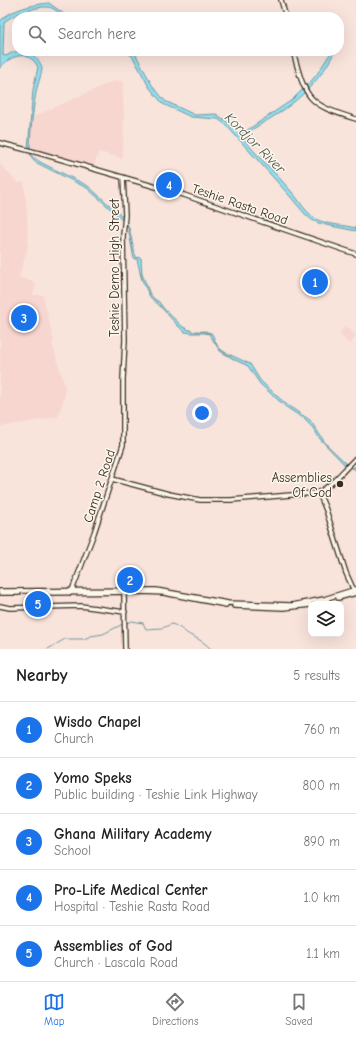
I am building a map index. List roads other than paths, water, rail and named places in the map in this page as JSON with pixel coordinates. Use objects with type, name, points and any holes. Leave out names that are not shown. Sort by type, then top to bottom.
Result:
[{"type":"main road","points":[[282,0],[285,12]]},
{"type":"main road","points":[[294,56],[305,91],[311,99],[321,106],[356,119]]},
{"type":"main road","name":"Teshie Rasta Road","points":[[0,143],[206,202],[356,254]]},
{"type":"main road","name":"Teshie Demo High Street","points":[[123,177],[124,360]]},
{"type":"main road","name":"Camp 2 Road","points":[[72,592],[94,533],[123,445],[124,360]]},
{"type":"main road","points":[[112,479],[169,494],[200,500],[231,500],[318,493],[330,484],[356,458]]},
{"type":"main road","points":[[318,493],[326,510],[346,573],[355,591]]},
{"type":"main road","points":[[0,592],[160,590],[228,603],[292,605],[355,591]]},
{"type":"main road","points":[[124,591],[164,594],[238,607],[283,608],[308,605]]},
{"type":"main road","points":[[124,591],[125,649]]},
{"type":"main road","points":[[326,601],[355,591]]},
{"type":"main road","points":[[0,606],[10,608],[81,606],[125,612]]},
{"type":"water","points":[[49,3],[61,12],[43,7],[24,12],[13,12]]},
{"type":"water","points":[[12,12],[12,17],[4,23],[3,55],[6,56],[12,53],[12,56],[19,56],[14,57],[4,63],[0,68],[0,22]]},
{"type":"water","points":[[25,56],[34,56],[42,68],[33,115],[30,142],[31,154],[40,162],[88,186],[124,218],[123,221],[87,188],[33,160],[28,149],[33,90],[38,67],[30,58]]},
{"type":"water","points":[[132,56],[137,56],[152,85],[165,101],[195,115],[216,114],[225,120],[240,135],[292,100],[317,74],[329,56],[332,56],[317,79],[302,95],[285,109],[242,137],[294,194],[310,215],[320,221],[356,228],[356,231],[321,224],[312,220],[226,125],[218,119],[191,117],[163,104],[149,87]]},
{"type":"water","points":[[125,219],[129,228],[136,257],[141,258],[142,274],[153,298],[159,302],[164,309],[183,327],[194,332],[205,331],[212,334],[218,347],[224,352],[250,364],[265,385],[287,405],[310,420],[326,444],[346,463],[352,467],[356,467],[356,470],[344,464],[320,439],[313,428],[303,418],[286,407],[260,384],[248,366],[220,351],[209,334],[185,332],[150,297],[142,280],[137,259],[134,259]]},
{"type":"waterway","points":[[140,273],[142,279]]},
{"type":"waterway","points":[[196,331],[211,333]]},
{"type":"waterway","points":[[220,349],[229,355]]},
{"type":"waterway","points":[[126,623],[132,621],[143,623],[146,629],[162,628],[172,624],[200,640],[211,649]]},
{"type":"waterway","points":[[48,649],[65,639],[84,639],[103,634],[123,624]]},
{"type":"place","name":"Pro-Life Medical Center","points":[[169,185]]},
{"type":"place","name":"Wisdo Chapel","points":[[315,282]]},
{"type":"place","name":"Ghana Military Academy","points":[[24,318]]},
{"type":"place","name":"Assemblies Of God","points":[[340,484]]},
{"type":"place","name":"Yomo Speks","points":[[130,580]]},
{"type":"place","name":"Assemblies of God","points":[[38,604]]},
{"type":"water label","name":"Kordjor River","points":[[255,143]]}]
